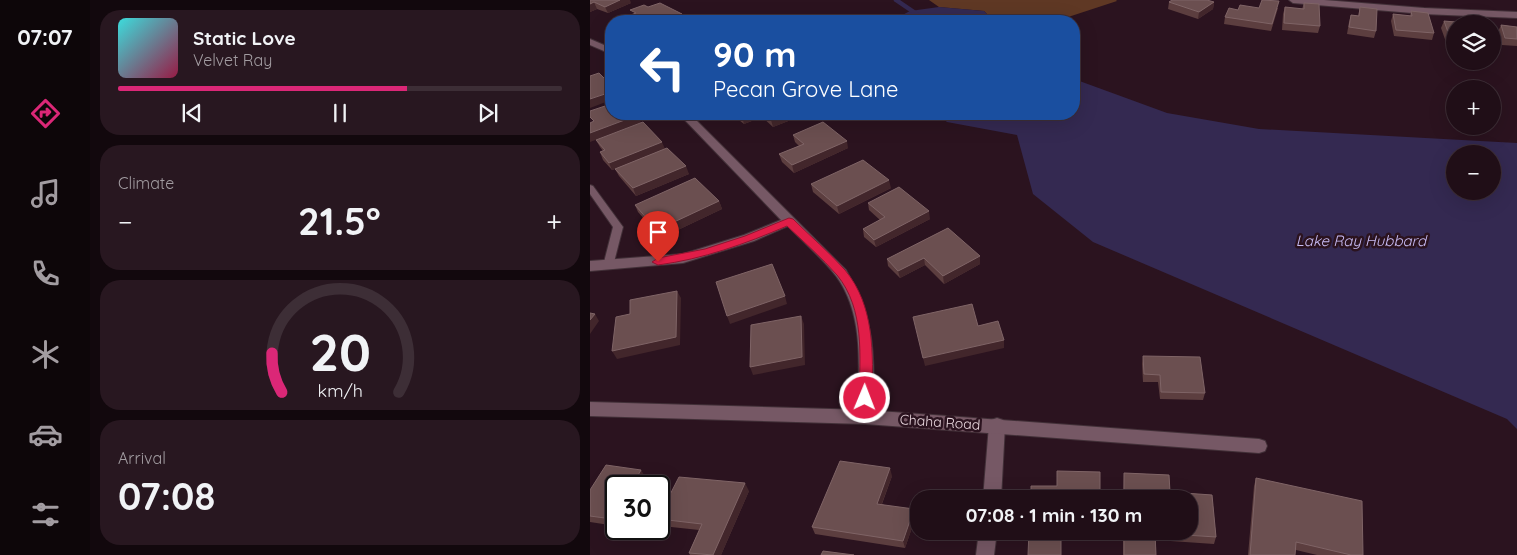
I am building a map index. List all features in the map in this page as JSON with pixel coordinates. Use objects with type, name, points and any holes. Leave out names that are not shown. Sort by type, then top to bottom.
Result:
[{"type":"street","points":[[1293,0],[1424,11],[1517,15]]},
{"type":"street","points":[[1413,0],[1424,11]]},
{"type":"street","points":[[590,42],[605,48]]},
{"type":"street","points":[[690,120],[841,273],[854,292],[862,316],[867,342],[865,416]]},
{"type":"street","points":[[590,266],[608,266],[683,258],[749,238],[789,221]]},
{"type":"street","name":"Chaha Road","points":[[590,409],[865,416],[1259,446]]},
{"type":"street","points":[[993,490],[997,425]]},
{"type":"street","points":[[985,555],[987,540]]},
{"type":"lane","points":[[590,188],[618,227],[608,266]]},
{"type":"shaded area","points":[[929,0],[1117,1],[1074,15],[988,15],[984,11],[939,7]]},
{"type":"water","points":[[939,7],[984,11],[988,15],[902,15],[910,11]]},
{"type":"water","name":"Lake Ray Hubbard","points":[[1080,81],[1167,113],[1259,129],[1517,143],[1517,429],[1507,419],[1093,242],[1033,194],[1017,135],[944,120],[1080,120]]},
{"type":"building","points":[[590,0],[620,0],[605,7],[594,2],[590,4]]},
{"type":"building","points":[[1172,0],[1207,0],[1214,2],[1199,12],[1169,2]]},
{"type":"building","points":[[1262,0],[1279,1],[1272,24],[1225,17],[1229,8],[1238,10],[1240,5],[1259,8]]},
{"type":"building","points":[[660,3],[682,14],[631,15],[636,13],[630,10],[644,5],[648,7]]},
{"type":"building","points":[[1304,3],[1319,4],[1320,26],[1284,23],[1285,7],[1304,9]]},
{"type":"building","points":[[1360,7],[1377,9],[1376,31],[1349,27],[1351,15],[1359,16]]},
{"type":"building","points":[[1411,11],[1428,13],[1434,33],[1396,30],[1393,14],[1412,16]]},
{"type":"building","points":[[1501,25],[1517,27],[1517,39],[1505,38]]},
{"type":"building","points":[[599,73],[605,79],[605,94],[590,99],[590,76]]},
{"type":"building","points":[[605,106],[605,120],[625,120],[590,133],[590,123],[594,121],[590,117],[590,111]]},
{"type":"building","points":[[643,122],[662,142],[609,163],[600,152],[605,150],[596,140]]},
{"type":"building","points":[[823,122],[847,141],[792,165],[779,154],[804,144],[793,135]]},
{"type":"building","points":[[667,148],[686,166],[633,188],[615,169]]},
{"type":"building","points":[[863,160],[889,180],[837,206],[811,184]]},
{"type":"building","points":[[695,178],[719,201],[657,230],[635,205]]},
{"type":"building","points":[[899,187],[929,211],[874,240],[863,229],[885,217],[868,203]]},
{"type":"building","points":[[948,228],[980,256],[943,276],[924,258],[898,271],[887,259]]},
{"type":"building","points":[[772,264],[785,296],[727,316],[716,282]]},
{"type":"building","points":[[677,291],[676,337],[612,351],[616,317],[630,314],[630,300]]},
{"type":"building","points":[[972,304],[978,326],[998,321],[1004,340],[923,358],[913,317]]},
{"type":"building","points":[[590,313],[595,314],[590,320]]},
{"type":"building","points":[[801,316],[802,357],[750,367],[751,325]]},
{"type":"building","points":[[1143,356],[1200,357],[1205,393],[1161,392],[1160,375],[1144,374]]},
{"type":"building","points":[[840,461],[890,468],[877,504],[910,508],[910,521],[903,541],[812,527]]},
{"type":"building","points":[[606,465],[641,470],[638,475],[605,475],[605,518],[590,516],[590,490]]},
{"type":"building","points":[[1057,471],[1100,472],[1100,490],[1031,490],[1031,486],[1057,486]]},
{"type":"building","points":[[1124,473],[1169,475],[1170,490],[1124,490]]},
{"type":"building","points":[[679,477],[745,483],[713,555],[689,553],[702,524],[670,520],[670,495]]},
{"type":"building","points":[[1256,478],[1362,501],[1363,555],[1351,555],[1296,542],[1295,555],[1250,555]]},
{"type":"building","points":[[1198,494],[1212,495],[1216,537],[1198,536]]},
{"type":"building","points":[[1029,540],[1061,540],[1061,555],[1028,555]]},
{"type":"building","points":[[1124,540],[1155,540],[1156,555],[1124,555]]},
{"type":"building","points":[[823,551],[854,555],[821,555]]},
{"type":"waterway","points":[[896,0],[918,15]]},
{"type":"route","points":[[658,262],[707,252],[749,238],[789,221],[841,273],[854,292],[862,316],[867,342],[865,398]]}]
